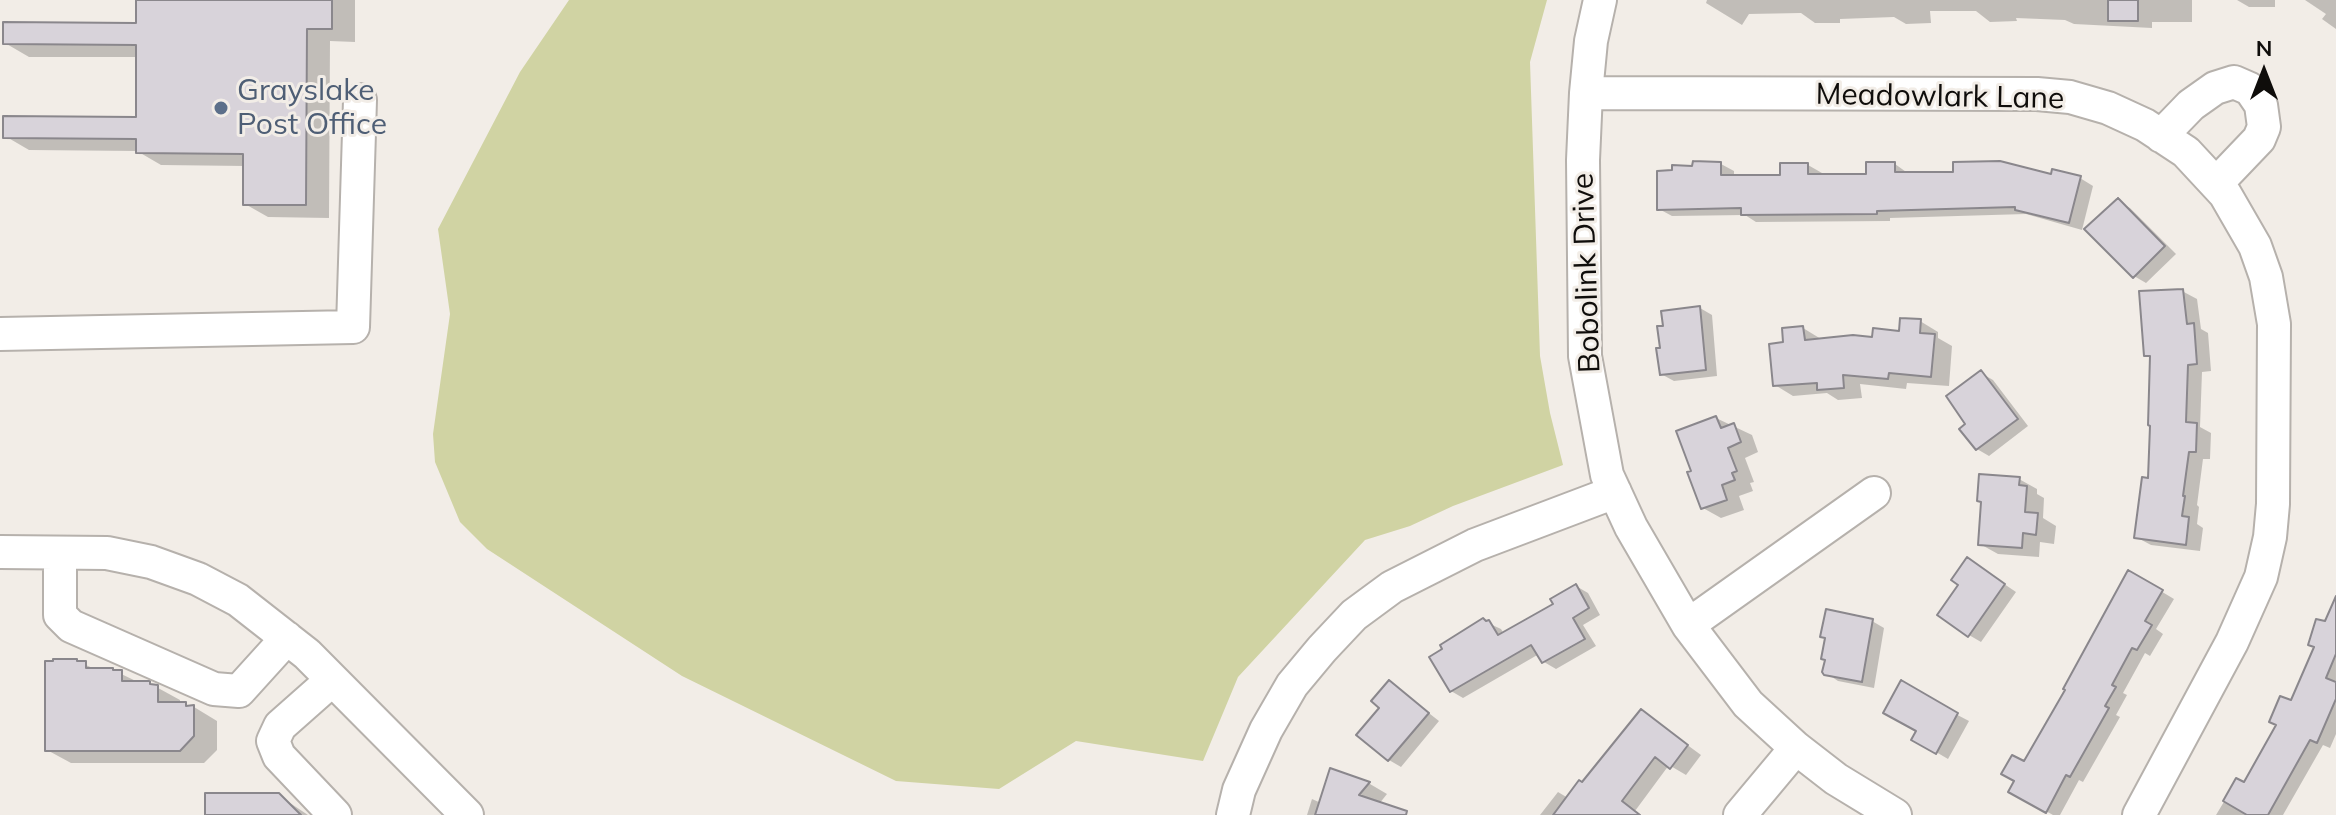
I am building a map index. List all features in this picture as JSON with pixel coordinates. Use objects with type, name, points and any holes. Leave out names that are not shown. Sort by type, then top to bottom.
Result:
[{"type":"street","name":"Bobolink Drive","points":[[1600,0],[1591,41],[1583,160],[1585,356],[1607,475],[1631,527],[1688,625],[1748,704],[1836,779],[1895,815]]},
{"type":"street","points":[[2161,136],[2191,105],[2215,88],[2234,82],[2250,89],[2261,105],[2264,127],[2259,139],[2216,184]]},
{"type":"street","name":"Meadowlark Lane","points":[[1586,93],[2037,94],[2070,97],[2108,108],[2161,136],[2186,152],[2225,194],[2255,246],[2266,277],[2274,324],[2270,537],[2261,577],[2232,642],[2139,815]]},
{"type":"street","points":[[0,334],[353,327],[360,100]]},
{"type":"street","points":[[1233,815],[1239,790],[1266,730],[1292,685],[1354,615],[1392,587],[1475,545],[1615,492]]},
{"type":"street","points":[[1688,625],[1874,493]]},
{"type":"street","points":[[0,552],[107,553],[151,562],[198,579],[238,600],[287,638],[332,680],[467,815]]},
{"type":"street","points":[[60,553],[60,615],[71,626],[214,689],[239,691],[287,638]]},
{"type":"street","points":[[332,680],[280,726],[273,741],[279,756],[335,815]]},
{"type":"street","points":[[1740,815],[1796,748]]},
{"type":"green space","points":[[569,0],[1547,0],[1530,62],[1540,356],[1563,465],[1453,506],[1410,526],[1365,540],[1238,677],[1203,761],[1076,741],[999,789],[896,781],[682,676],[487,549],[460,522],[435,462],[433,434],[450,314],[438,229],[520,72]]},
{"type":"building","name":"Grayslake Post Office","points":[[136,0],[332,0],[332,29],[307,29],[306,205],[243,205],[243,154],[136,153],[136,139],[3,138],[3,116],[136,117],[136,45],[3,44],[3,22],[136,23]]},
{"type":"building","points":[[2108,0],[2138,0],[2138,21],[2108,21]]},
{"type":"building","points":[[1693,161],[1721,162],[1721,175],[1780,175],[1780,163],[1808,163],[1808,174],[1866,174],[1866,162],[1895,162],[1895,172],[1953,172],[1953,162],[2000,161],[2051,174],[2052,169],[2081,176],[2069,223],[2015,210],[2015,207],[1877,211],[1877,214],[1741,215],[1741,208],[1657,210],[1657,171],[1672,170],[1672,165],[1692,166]]},
{"type":"building","points":[[2118,198],[2165,246],[2133,278],[2084,229]]},
{"type":"building","points":[[2183,289],[2187,324],[2194,323],[2197,364],[2188,365],[2186,422],[2197,423],[2196,452],[2189,452],[2183,496],[2182,516],[2189,517],[2186,545],[2134,538],[2142,477],[2148,478],[2150,426],[2150,356],[2144,356],[2139,291]]},
{"type":"building","points":[[1700,306],[1706,370],[1660,375],[1656,348],[1660,348],[1657,326],[1663,326],[1661,311]]},
{"type":"building","points":[[1900,318],[1921,319],[1920,333],[1935,334],[1931,377],[1889,373],[1888,379],[1843,375],[1844,388],[1817,390],[1817,383],[1773,386],[1769,344],[1783,342],[1782,328],[1803,326],[1805,340],[1853,335],[1872,337],[1873,328],[1899,331]]},
{"type":"building","points":[[1981,370],[2018,419],[1976,450],[1959,429],[1965,424],[1946,396]]},
{"type":"building","points":[[1716,416],[1721,428],[1734,423],[1741,442],[1728,448],[1737,471],[1732,473],[1735,480],[1722,485],[1727,500],[1701,509],[1676,431]]},
{"type":"building","points":[[1979,474],[2020,477],[2019,485],[2027,486],[2025,512],[2038,513],[2036,535],[2023,533],[2022,548],[1978,545]]},
{"type":"building","points":[[1967,557],[2005,584],[1968,637],[1937,615],[1958,585],[1951,580]]},
{"type":"building","points":[[2128,570],[2163,590],[2145,621],[2152,625],[2137,650],[2132,648],[2112,685],[2116,687],[2105,706],[2109,708],[2070,777],[2066,775],[2046,813],[2008,792],[2014,781],[2001,774],[2012,755],[2024,761]]},
{"type":"building","points":[[1576,584],[1589,608],[1573,618],[1585,639],[1542,663],[1531,645],[1450,692],[1429,657],[1442,649],[1440,645],[1483,618],[1489,620],[1498,635],[1553,604],[1550,599]]},
{"type":"building","points":[[2336,596],[2336,654],[2326,678],[2336,682],[2336,699],[2317,743],[2310,740],[2268,815],[2247,815],[2223,801],[2236,778],[2244,782],[2276,725],[2269,722],[2280,696],[2291,700],[2314,647],[2308,645],[2316,619],[2325,621]]},
{"type":"building","points":[[1826,609],[1873,619],[1862,682],[1824,675],[1822,672],[1825,638],[1820,637]]},
{"type":"building","points":[[45,661],[86,661],[86,668],[122,670],[122,681],[150,681],[150,684],[158,685],[158,702],[194,705],[194,736],[180,751],[45,751]]},
{"type":"building","points":[[1389,680],[1429,713],[1388,761],[1356,735],[1379,708],[1371,701]]},
{"type":"building","points":[[1901,680],[1958,713],[1936,754],[1911,740],[1916,731],[1883,713]]},
{"type":"building","points":[[1641,709],[1688,745],[1670,769],[1655,757],[1622,801],[1640,815],[1553,815],[1579,780],[1582,782]]},
{"type":"building","points":[[1330,768],[1370,782],[1359,795],[1407,811],[1406,815],[1315,815]]},
{"type":"building","points":[[205,793],[279,793],[301,815],[205,815]]},
{"type":"place","name":"Grayslake Post Office","points":[[221,108]]}]
